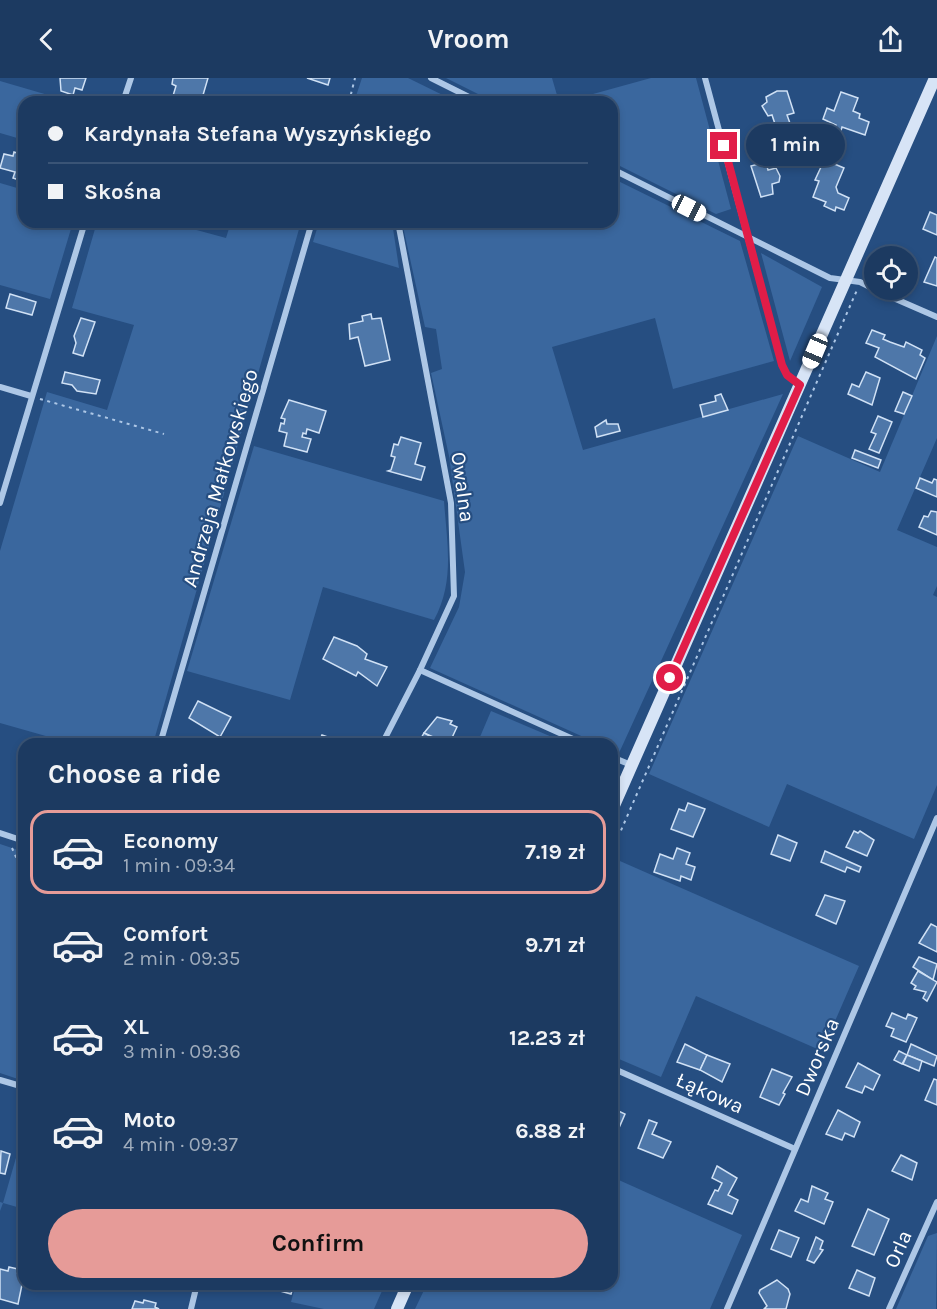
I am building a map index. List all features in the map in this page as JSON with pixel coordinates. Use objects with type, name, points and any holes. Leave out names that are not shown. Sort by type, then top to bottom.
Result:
[{"type":"main road","points":[[618,796],[935,78]]},
{"type":"main road","points":[[397,1309],[405,1290]]},
{"type":"street","points":[[125,96],[131,78]]},
{"type":"street","points":[[431,78],[467,96]]},
{"type":"street","points":[[705,78],[782,365],[787,375],[800,385]]},
{"type":"street","points":[[618,172],[830,278],[864,286]]},
{"type":"street","points":[[0,503],[83,228]]},
{"type":"street","name":"Andrzeja Małkowskiego","points":[[162,738],[310,228]]},
{"type":"street","name":"Owalna","points":[[385,738],[454,596],[451,502],[399,228]]},
{"type":"street","points":[[899,300],[937,317]]},
{"type":"street","points":[[0,387],[31,396]]},
{"type":"street","points":[[420,670],[571,738]]},
{"type":"street","points":[[618,760],[631,765]]},
{"type":"street","name":"Dworska","points":[[727,1309],[937,818]]},
{"type":"street","points":[[3,834],[18,839]]},
{"type":"street","name":"Łąkowa","points":[[618,1071],[795,1149]]},
{"type":"street","points":[[0,1080],[18,1085]]},
{"type":"street","name":"Orla","points":[[889,1309],[935,1211],[937,1202]]},
{"type":"street","points":[[191,1309],[196,1290]]},
{"type":"path","points":[[351,96],[356,78]]},
{"type":"path","points":[[618,837],[857,290]]},
{"type":"path","points":[[31,396],[164,434]]},
{"type":"path","points":[[3,834],[18,863]]},
{"type":"shaded area","points":[[362,78],[408,78],[445,96],[356,96]]},
{"type":"shaded area","points":[[446,78],[552,78],[557,96],[482,96]]},
{"type":"shaded area","points":[[651,78],[696,78],[731,209],[716,214],[618,165],[618,96],[586,96]]},
{"type":"shaded area","points":[[0,81],[51,96],[18,96],[18,138],[0,133]]},
{"type":"shaded area","points":[[618,181],[740,241],[774,361],[673,389],[655,318],[552,347],[583,450],[783,394],[619,753],[618,738],[586,738],[430,668],[459,607],[465,572],[449,456],[431,373],[442,369],[436,329],[425,327],[403,228],[618,228]]},
{"type":"shaded area","points":[[0,183],[18,188],[18,228],[71,228],[50,299],[0,285]]},
{"type":"shaded area","points":[[95,228],[189,228],[226,238],[229,228],[299,228],[155,738],[53,738],[0,723],[0,551],[47,392],[107,410],[134,325],[72,308]]},
{"type":"shaded area","points":[[317,228],[393,228],[399,268],[313,242]]},
{"type":"shaded area","points":[[761,253],[822,287],[790,361]]},
{"type":"shaded area","points":[[937,336],[937,438],[897,530],[937,547],[937,586],[933,595],[937,597],[937,785],[914,839],[787,784],[769,827],[649,774],[798,436],[880,472]]},
{"type":"shaded area","points":[[254,446],[444,501],[448,547],[447,577],[441,605],[434,620],[323,587],[290,700],[187,671]]},
{"type":"shaded area","points":[[491,711],[552,737],[552,738],[480,738]]},
{"type":"shaded area","points":[[0,844],[18,850],[18,1079],[0,1073]]},
{"type":"shaded area","points":[[618,860],[859,966],[822,1051],[696,996],[661,1077],[618,1059]]},
{"type":"shaded area","points":[[18,1151],[18,1207],[3,1203]]},
{"type":"shaded area","points":[[618,1180],[742,1235],[710,1309],[415,1309],[424,1290],[618,1290]]},
{"type":"shaded area","points":[[937,1233],[936,1309],[896,1309],[928,1236]]},
{"type":"shaded area","points":[[294,1290],[382,1290],[374,1309],[324,1309],[291,1302]]},
{"type":"building","points":[[60,78],[86,78],[82,90],[75,88],[73,95],[61,91]]},
{"type":"building","points":[[173,78],[208,78],[203,96],[173,96],[176,86],[172,84]]},
{"type":"building","points":[[307,78],[330,78],[328,85]]},
{"type":"building","points":[[777,91],[787,91],[794,113],[787,115],[791,126],[777,130],[772,115],[768,116],[762,106],[767,102],[766,97]]},
{"type":"building","points":[[841,92],[858,98],[853,111],[860,114],[859,118],[869,122],[865,135],[842,127],[840,134],[833,131],[836,125],[823,119],[827,108],[834,111]]},
{"type":"building","points":[[14,152],[18,153],[18,180],[13,178],[15,172],[0,168],[4,154],[13,156]]},
{"type":"building","points":[[766,162],[768,170],[776,168],[780,176],[779,182],[772,184],[773,194],[761,197],[751,166]]},
{"type":"building","points":[[832,163],[844,168],[836,187],[838,193],[849,198],[844,210],[836,207],[835,211],[824,206],[826,202],[813,197],[819,181],[815,180],[821,167]]},
{"type":"building","points":[[930,212],[937,215],[937,235],[923,229]]},
{"type":"building","points":[[935,257],[937,258],[937,286],[924,282]]},
{"type":"building","points":[[10,294],[36,302],[32,315],[6,308]]},
{"type":"building","points":[[371,314],[372,319],[381,318],[390,360],[365,366],[358,337],[350,339],[349,324],[363,321],[362,316]]},
{"type":"building","points":[[81,318],[95,322],[83,356],[73,353],[76,343],[74,336]]},
{"type":"building","points":[[872,330],[885,335],[883,339],[890,342],[904,347],[906,342],[922,350],[920,355],[925,358],[916,379],[875,357],[879,348],[866,343]]},
{"type":"building","points":[[65,372],[100,380],[96,394],[77,391],[72,385],[62,383]]},
{"type":"building","points":[[866,372],[880,378],[872,405],[848,394],[852,384],[859,387]]},
{"type":"building","points":[[903,392],[912,396],[904,414],[895,411]]},
{"type":"building","points":[[721,394],[728,410],[703,417],[700,405],[716,401],[715,396]]},
{"type":"building","points":[[289,400],[326,411],[319,433],[307,429],[306,434],[303,433],[302,437],[311,439],[307,452],[284,446],[287,433],[279,431],[281,423],[284,424],[285,419],[281,418]]},
{"type":"building","points":[[878,416],[892,422],[879,453],[869,449],[876,434],[871,432]]},
{"type":"building","points":[[606,420],[607,424],[618,424],[620,431],[597,437],[595,427]]},
{"type":"building","points":[[401,437],[421,443],[415,464],[425,467],[421,480],[388,471],[391,470],[395,457],[391,456],[394,444],[398,445]]},
{"type":"building","points":[[855,450],[881,460],[878,468],[852,458]]},
{"type":"building","points":[[920,478],[932,483],[934,479],[937,480],[937,497],[916,488]]},
{"type":"building","points":[[931,511],[937,512],[937,535],[919,527],[924,516],[928,517]]},
{"type":"building","points":[[334,637],[357,646],[367,654],[365,659],[387,667],[377,686],[358,672],[356,676],[323,659]]},
{"type":"building","points":[[198,701],[231,717],[220,737],[189,718]]},
{"type":"building","points":[[437,717],[452,721],[450,724],[457,727],[452,738],[435,738],[424,733]]},
{"type":"building","points":[[424,733],[434,738],[421,738]]},
{"type":"building","points":[[688,803],[705,809],[693,837],[671,829],[679,809],[685,811]]},
{"type":"building","points":[[854,831],[858,833],[860,831],[874,840],[867,856],[846,847]]},
{"type":"building","points":[[778,835],[797,843],[790,861],[771,854]]},
{"type":"building","points":[[677,848],[690,853],[686,864],[695,867],[691,880],[681,876],[680,881],[654,872],[660,854],[673,859]]},
{"type":"building","points":[[825,851],[861,867],[859,872],[847,867],[845,872],[821,862]]},
{"type":"building","points":[[825,895],[845,901],[836,924],[816,915]]},
{"type":"building","points":[[931,924],[937,927],[937,952],[919,943]]},
{"type":"building","points":[[919,957],[937,964],[933,980],[913,967]]},
{"type":"building","points":[[918,971],[937,982],[927,1001],[923,998],[926,992],[914,989],[916,986],[911,983]]},
{"type":"building","points":[[892,1013],[906,1019],[908,1014],[917,1018],[906,1042],[891,1036],[894,1029],[886,1026]]},
{"type":"building","points":[[685,1044],[707,1055],[700,1070],[677,1062]]},
{"type":"building","points":[[911,1044],[937,1056],[934,1066],[907,1055]]},
{"type":"building","points":[[899,1051],[907,1055],[902,1064],[894,1060]]},
{"type":"building","points":[[707,1055],[730,1064],[722,1082],[700,1070]]},
{"type":"building","points":[[907,1055],[922,1061],[919,1071],[903,1064]]},
{"type":"building","points":[[858,1063],[880,1075],[873,1090],[865,1086],[862,1093],[846,1087]]},
{"type":"building","points":[[772,1069],[792,1077],[779,1105],[760,1097]]},
{"type":"building","points":[[934,1079],[937,1080],[937,1105],[925,1100]]},
{"type":"building","points":[[838,1110],[860,1122],[854,1137],[845,1133],[842,1140],[826,1134]]},
{"type":"building","points":[[618,1111],[625,1114],[618,1130]]},
{"type":"building","points":[[649,1120],[657,1123],[652,1134],[671,1142],[663,1158],[638,1148]]},
{"type":"building","points":[[1,1151],[10,1154],[5,1174],[0,1173]]},
{"type":"building","points":[[901,1155],[917,1163],[912,1180],[892,1171]]},
{"type":"building","points":[[717,1166],[737,1178],[728,1195],[738,1200],[732,1214],[708,1204],[715,1190],[718,1191],[722,1183],[712,1178]]},
{"type":"building","points":[[812,1186],[828,1193],[825,1199],[833,1202],[824,1224],[795,1211],[801,1199],[808,1202]]},
{"type":"building","points":[[868,1209],[889,1219],[874,1255],[852,1246]]},
{"type":"building","points":[[779,1230],[799,1238],[791,1257],[771,1249]]},
{"type":"building","points":[[816,1237],[823,1241],[820,1249],[823,1250],[814,1263],[807,1260]]},
{"type":"building","points":[[9,1267],[18,1269],[18,1290],[21,1290],[18,1304],[0,1299],[0,1269],[8,1271]]},
{"type":"building","points":[[857,1270],[875,1278],[869,1296],[849,1288]]},
{"type":"building","points":[[777,1280],[788,1289],[790,1294],[786,1309],[764,1309],[767,1306],[759,1293],[760,1290]]},
{"type":"building","points":[[280,1290],[292,1290],[291,1294]]},
{"type":"building","points":[[144,1300],[156,1303],[155,1307],[159,1309],[132,1309],[135,1301],[143,1303]]},
{"type":"route","points":[[670,678],[800,385],[787,375],[782,365],[724,146]]}]
